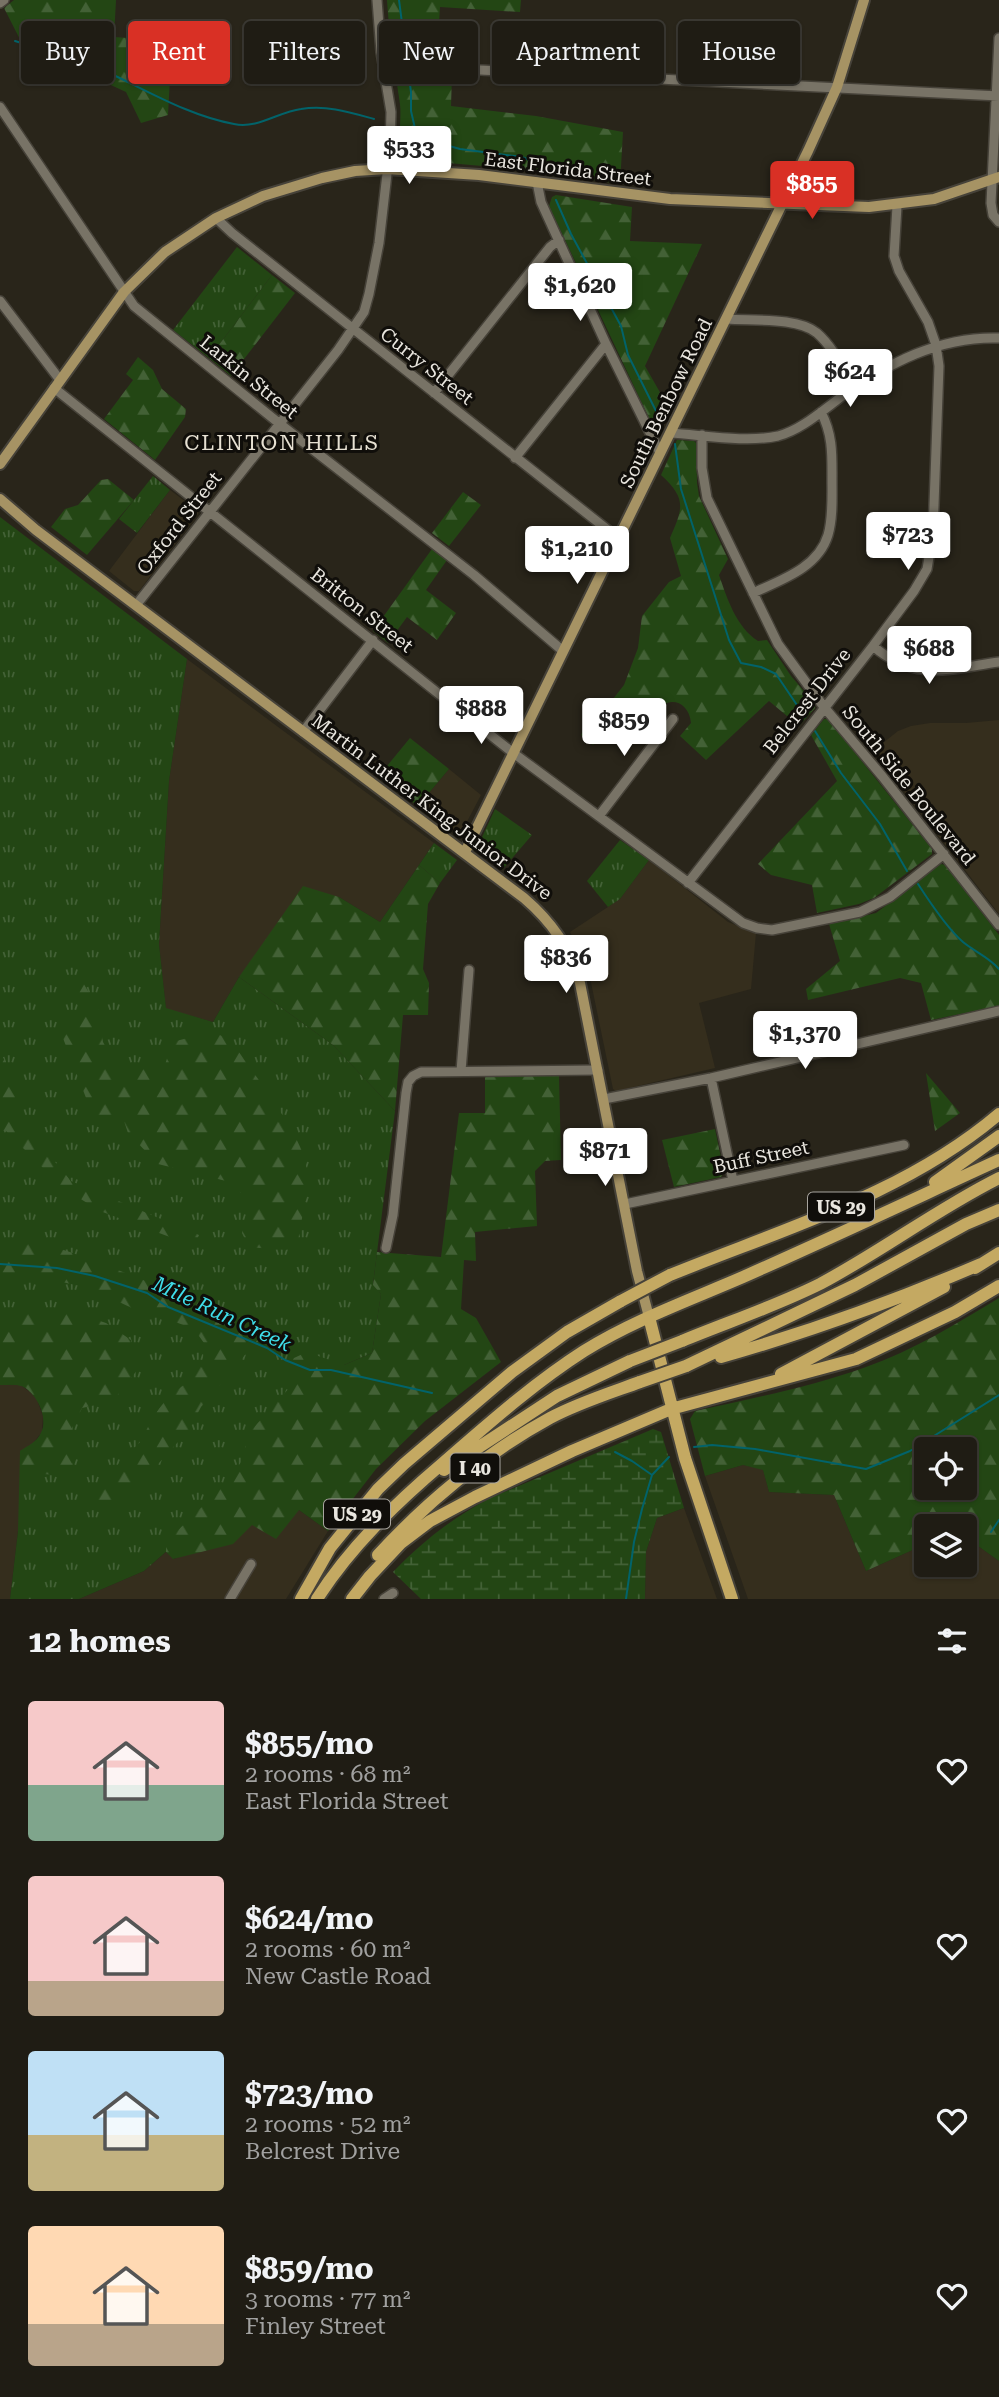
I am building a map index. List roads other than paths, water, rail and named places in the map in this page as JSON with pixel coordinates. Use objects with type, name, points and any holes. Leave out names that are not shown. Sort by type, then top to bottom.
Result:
[{"type":"highway","name":"US 29","points":[[301,1599],[330,1548],[378,1489],[512,1372],[567,1332],[670,1275],[845,1205],[912,1175],[999,1114]]},
{"type":"highway","points":[[861,1222],[929,1186],[999,1136]]},
{"type":"highway","points":[[405,1497],[489,1423],[593,1346],[649,1317],[999,1160]]},
{"type":"highway","name":"I 40","points":[[317,1599],[331,1577],[405,1497],[557,1396],[630,1361],[819,1284],[883,1247],[960,1197],[999,1178]]},
{"type":"highway","name":"I 40","points":[[342,1599],[402,1530],[454,1484],[512,1440],[552,1417],[686,1366],[855,1285],[966,1224],[999,1210]]},
{"type":"highway","points":[[752,1388],[801,1365],[949,1284],[999,1253]]},
{"type":"highway","points":[[686,1366],[766,1344],[981,1265]]},
{"type":"highway","points":[[352,1599],[398,1547],[430,1521],[475,1497],[572,1451],[671,1409],[856,1359],[955,1312],[999,1286]]},
{"type":"highway","name":"Martin Luther King Junior Drive","points":[[649,1317],[671,1409],[732,1599]]},
{"type":"main road","name":"South Benbow Road","points":[[465,852],[727,319],[837,87],[864,0]]},
{"type":"main road","name":"East Florida Street","points":[[0,464],[124,292],[165,252],[216,218],[263,196],[302,184],[355,171],[387,169],[479,175],[642,197],[869,207],[934,200],[996,179]]},
{"type":"main road","name":"Martin Luther King Junior Drive","points":[[0,499],[36,530],[465,852],[537,909],[561,938],[580,983],[637,1271],[649,1317]]},
{"type":"street","name":"Oxford Street","points":[[137,604],[280,424],[364,312],[379,243],[391,133],[391,112],[381,52],[377,0]]},
{"type":"street","points":[[999,38],[996,179],[991,203],[993,215],[999,222]]},
{"type":"street","points":[[478,70],[997,96]]},
{"type":"street","name":"Larkin Street","points":[[0,107],[134,306],[474,575],[562,651]]},
{"type":"street","points":[[537,182],[541,202],[660,453]]},
{"type":"street","name":"Belcrest Drive","points":[[688,883],[873,646],[914,592],[927,569],[933,533],[939,366],[936,345],[928,322],[899,271],[894,256],[897,205]]},
{"type":"street","name":"Curry Street","points":[[216,218],[353,330],[618,538]]},
{"type":"street","points":[[433,393],[550,247],[559,240]]},
{"type":"street","name":"Britton Street","points":[[0,301],[57,384],[209,512],[512,752],[743,923],[772,930],[847,915],[890,897],[944,854]]},
{"type":"street","points":[[727,319],[795,323],[810,328],[823,340],[855,387]]},
{"type":"street","points":[[670,433],[758,438],[779,436],[797,428],[855,387],[921,351],[971,338],[999,338]]},
{"type":"street","points":[[514,458],[606,344]]},
{"type":"street","points":[[753,593],[799,572],[821,548],[828,535],[832,447],[829,428],[821,412]]},
{"type":"street","name":"South Side Boulevard","points":[[702,435],[702,467],[707,498],[778,644],[824,707],[883,776],[999,925]]},
{"type":"street","points":[[303,732],[373,640]]},
{"type":"street","points":[[873,646],[889,660],[928,671],[999,662]]},
{"type":"street","points":[[599,816],[673,719]]},
{"type":"street","points":[[461,1071],[469,970]]},
{"type":"street","points":[[604,1099],[711,1078],[999,1011]]},
{"type":"street","points":[[386,1248],[393,1215],[406,1093],[408,1082],[413,1076],[421,1072],[598,1070]]},
{"type":"street","points":[[711,1078],[733,1181]]},
{"type":"street","name":"Buff Street","points":[[625,1204],[904,1145]]},
{"type":"street","points":[[230,1599],[251,1564]]},
{"type":"street","points":[[384,1599],[393,1593]]},
{"type":"waterway","points":[[399,0],[411,111],[417,137]]},
{"type":"waterway","points":[[15,41],[86,63],[181,107],[234,124],[251,124],[311,108],[338,110],[374,119]]},
{"type":"waterway","points":[[410,135],[460,149],[522,157],[537,163]]},
{"type":"waterway","points":[[556,200],[571,234],[621,326],[628,355],[662,423]]},
{"type":"waterway","points":[[675,444],[681,489],[729,640],[741,663],[761,667],[776,674],[805,717]]},
{"type":"waterway","points":[[815,731],[841,773],[880,824],[907,871]]},
{"type":"waterway","points":[[918,884],[957,937],[999,969]]},
{"type":"waterway","name":"Mile Run Creek","points":[[0,1264],[57,1268],[95,1276],[147,1293],[168,1307],[267,1348],[285,1360],[310,1370],[331,1370],[432,1393]]},
{"type":"waterway","points":[[694,1447],[712,1445],[755,1449],[866,1469],[910,1451],[999,1395]]},
{"type":"waterway","name":"Mile Run Creek","points":[[615,1452],[652,1475]]},
{"type":"waterway","points":[[626,1599],[634,1542],[652,1475],[669,1457]]},
{"type":"waterway","points":[[991,1532],[999,1520]]},
{"type":"district","name":"CLINTON HILLS","points":[[282,443]]}]
